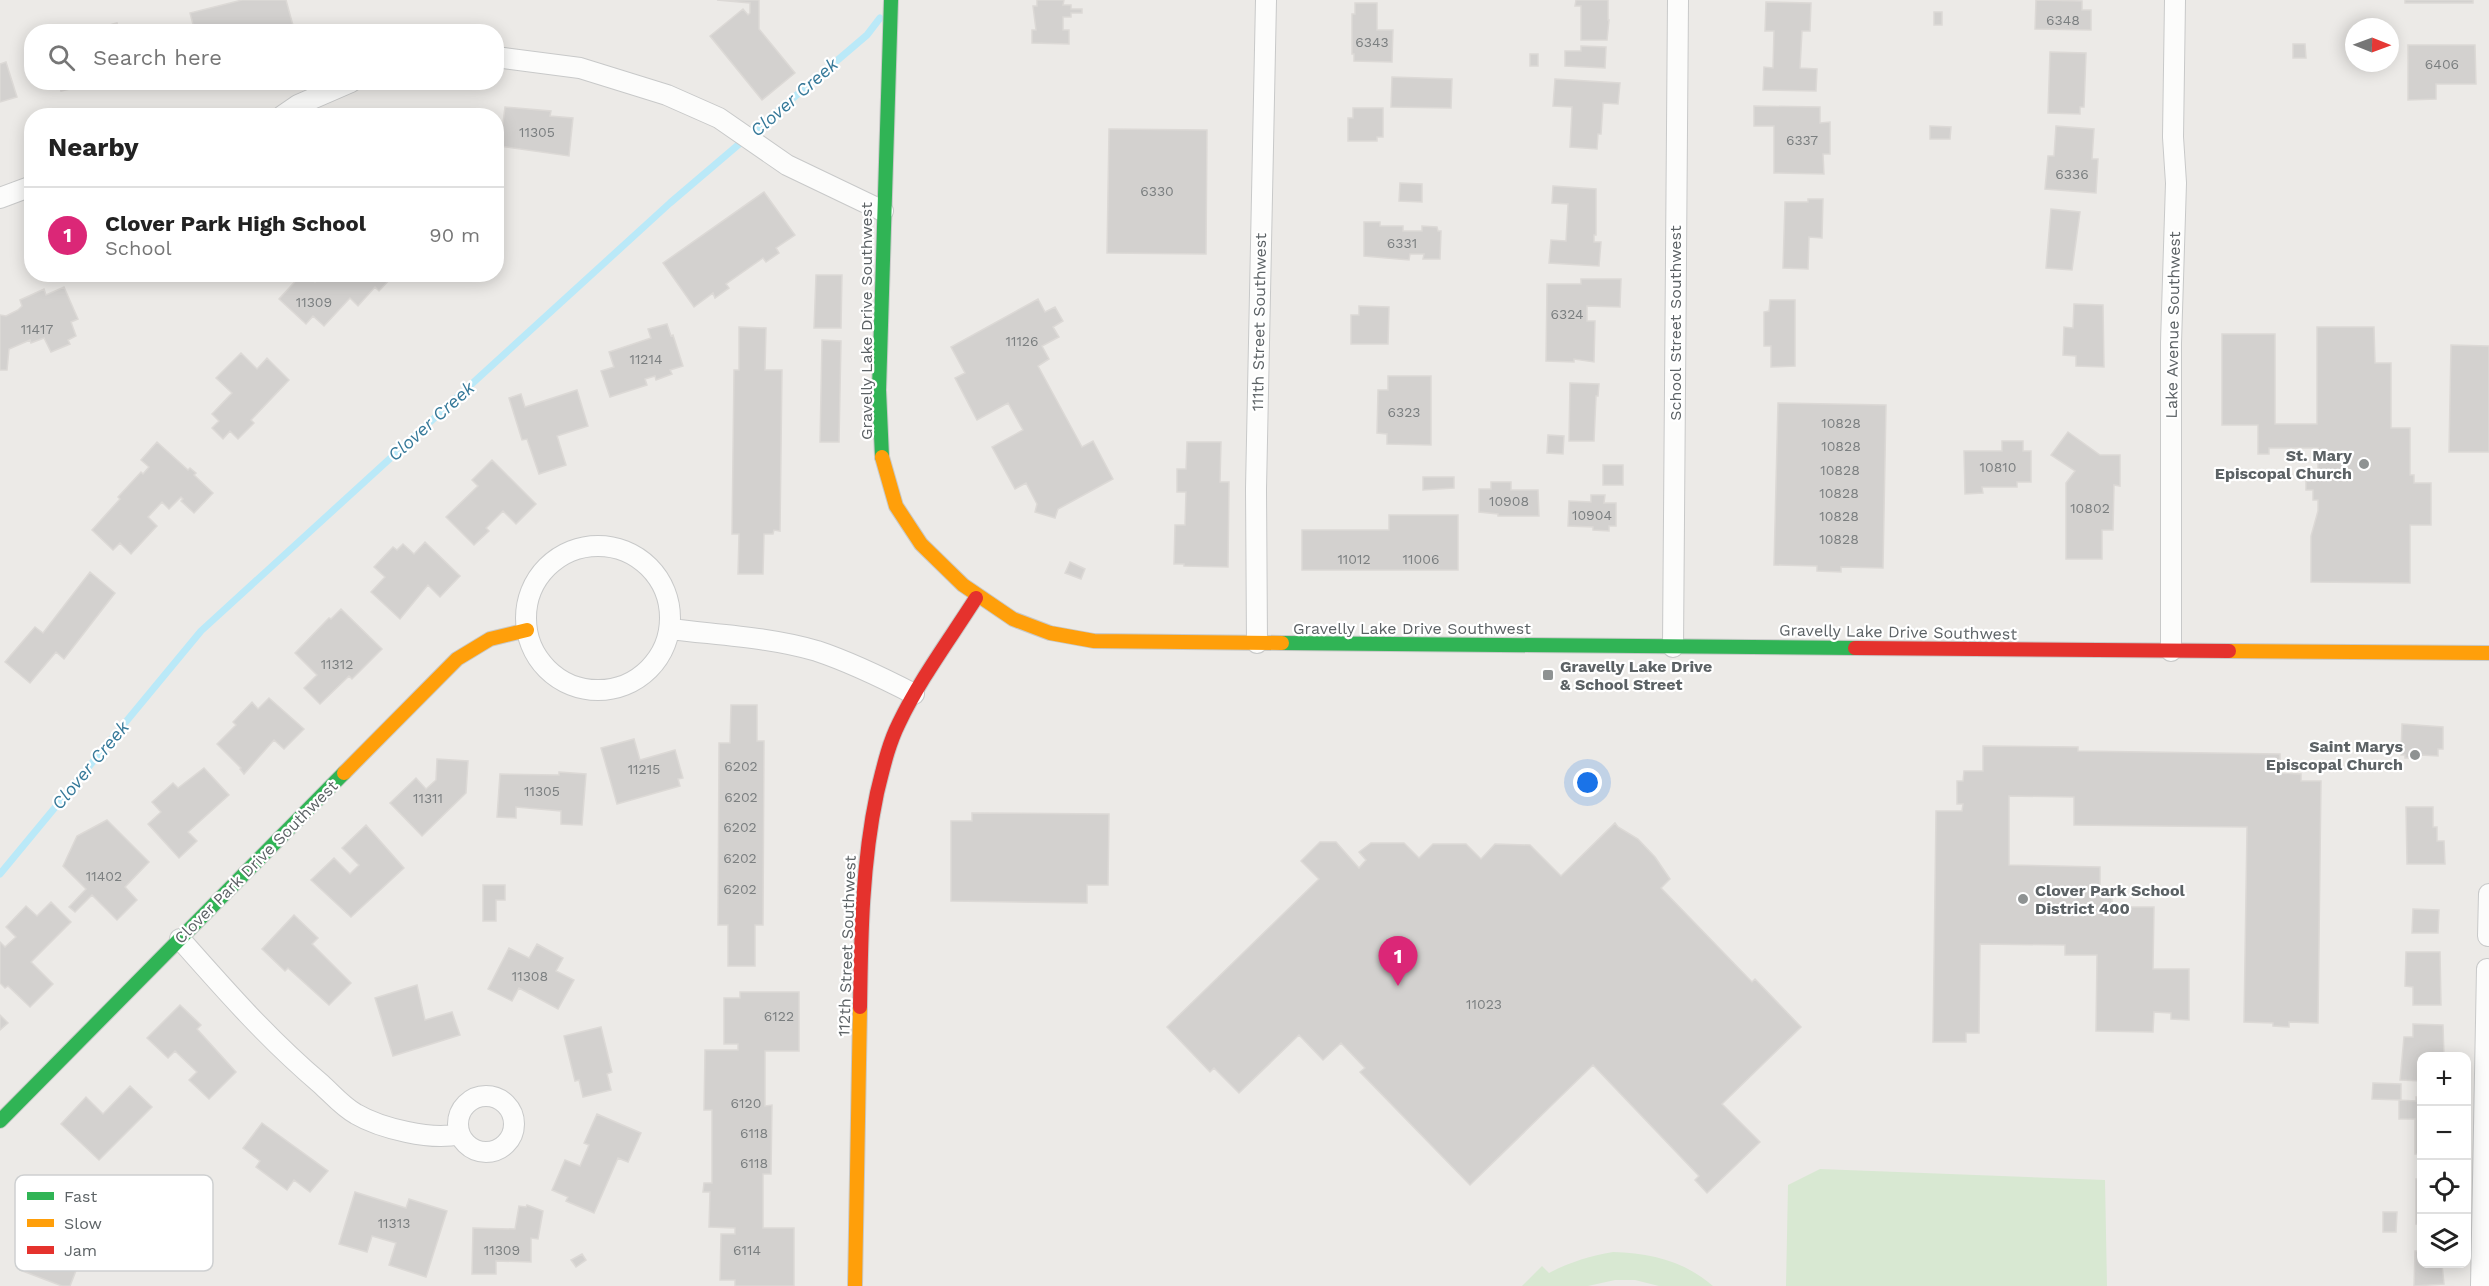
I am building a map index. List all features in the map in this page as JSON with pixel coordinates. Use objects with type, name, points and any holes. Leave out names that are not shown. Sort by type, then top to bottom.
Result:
[{"type":"main road","name":"Gravelly Lake Drive Southwest","points":[[891,0],[883,211],[879,414],[883,465],[891,494],[919,545],[976,598],[1005,616],[1066,638],[1094,641],[2489,653]]},
{"type":"main road","name":"112th Street Southwest","points":[[855,1286],[861,921],[868,836],[886,754],[898,724],[914,694],[976,598]]},
{"type":"main road","name":"Clover Park Drive Southwest","points":[[0,1121],[457,659],[490,639],[527,630]]},
{"type":"street","name":"111th Street Southwest","points":[[1257,643],[1256,489],[1266,0]]},
{"type":"street","name":"School Street Southwest","points":[[1673,647],[1678,0]]},
{"type":"street","name":"Lake Avenue Southwest","points":[[2171,651],[2171,354],[2176,183],[2175,0]]},
{"type":"street","points":[[504,58],[580,68],[667,94],[719,118],[787,165],[883,211]]},
{"type":"street","points":[[294,108],[333,90]]},
{"type":"street","points":[[0,198],[24,189]]},
{"type":"street","points":[[604,545],[627,550],[647,563],[662,582],[670,605],[670,629],[663,652],[648,671],[628,684],[605,690],[581,689],[559,679],[541,663],[529,641],[525,618],[529,594],[540,573],[558,557],[580,547],[604,545]]},
{"type":"street","points":[[670,629],[815,651],[886,679],[914,694]]},
{"type":"street","points":[[2488,936],[2489,894]]},
{"type":"street","points":[[180,939],[242,1010],[293,1061],[356,1114],[403,1131],[435,1135],[459,1134]]},
{"type":"street","points":[[2481,1286],[2487,969]]},
{"type":"green space","points":[[1820,1169],[2105,1180],[2107,1286],[1786,1286],[1788,1185]]},
{"type":"green space","points":[[1613,1252],[1641,1254],[1666,1260],[1690,1270],[1713,1286],[1659,1286],[1635,1280],[1615,1280],[1588,1286],[1522,1286],[1542,1266],[1549,1273],[1580,1260]]},
{"type":"building","points":[[242,0],[286,0],[293,24],[193,24],[190,13]]},
{"type":"building","points":[[717,0],[759,0],[759,29],[795,73],[762,100],[710,36],[743,9],[748,15],[750,3]]},
{"type":"building","points":[[1037,0],[1064,0],[1063,5],[1071,5],[1071,9],[1082,9],[1082,13],[1071,13],[1071,17],[1063,17],[1063,30],[1069,30],[1069,44],[1032,43],[1032,30],[1036,30],[1033,6],[1037,6]]},
{"type":"building","points":[[1576,0],[1608,0],[1607,40],[1581,40],[1581,6],[1575,6]]},
{"type":"building","points":[[2036,0],[2082,1],[2082,10],[2091,10],[2091,30],[2035,29]]},
{"type":"building","points":[[2405,0],[2473,0],[2473,3],[2405,3]]},
{"type":"building","points":[[1766,2],[1811,3],[1810,31],[1802,31],[1800,68],[1817,69],[1816,91],[1763,90],[1764,67],[1773,68],[1774,31],[1765,31]]},
{"type":"building","points":[[1355,3],[1377,3],[1377,30],[1393,30],[1392,62],[1354,61],[1352,14],[1355,14]]},
{"type":"building","points":[[1934,12],[1942,12],[1942,25],[1934,25]]},
{"type":"building","points":[[2293,44],[2305,44],[2306,58],[2293,58]]},
{"type":"building","points":[[2408,45],[2475,45],[2476,84],[2436,84],[2436,99],[2408,100]]},
{"type":"building","points":[[1581,46],[1606,47],[1605,68],[1565,66],[1565,51],[1581,51]]},
{"type":"building","points":[[2050,52],[2086,53],[2084,107],[2080,107],[2080,114],[2048,113]]},
{"type":"building","points":[[1530,54],[1538,54],[1538,66],[1530,66]]},
{"type":"building","points":[[6,62],[17,97],[0,102],[0,64]]},
{"type":"building","points":[[1392,77],[1452,79],[1451,108],[1391,107]]},
{"type":"building","points":[[1555,79],[1620,83],[1618,104],[1603,103],[1601,134],[1598,134],[1597,149],[1570,147],[1572,107],[1553,106]]},
{"type":"building","points":[[1754,106],[1820,107],[1820,123],[1830,122],[1830,154],[1823,154],[1824,174],[1774,173],[1774,126],[1754,126]]},
{"type":"building","points":[[505,107],[551,111],[550,116],[573,118],[569,156],[504,147]]},
{"type":"building","points":[[1353,108],[1383,108],[1383,137],[1377,137],[1377,141],[1348,141],[1348,118],[1353,118]]},
{"type":"building","points":[[1930,126],[1951,127],[1950,139],[1930,139]]},
{"type":"building","points":[[2056,126],[2094,129],[2092,159],[2098,159],[2096,193],[2045,189],[2048,156],[2054,156]]},
{"type":"building","points":[[1109,129],[1207,130],[1206,254],[1107,253]]},
{"type":"building","points":[[1400,183],[1422,184],[1422,202],[1399,201]]},
{"type":"building","points":[[1553,186],[1596,189],[1594,242],[1601,242],[1599,266],[1549,263],[1551,240],[1566,241],[1568,204],[1552,203]]},
{"type":"building","points":[[764,192],[795,235],[776,248],[779,253],[766,262],[763,258],[726,284],[729,288],[715,298],[713,293],[694,307],[663,263]]},
{"type":"building","points":[[1808,199],[1823,199],[1822,238],[1809,237],[1808,269],[1783,268],[1785,202],[1808,202]]},
{"type":"building","points":[[2051,209],[2080,212],[2072,270],[2046,268]]},
{"type":"building","points":[[1364,222],[1380,222],[1380,226],[1403,226],[1403,231],[1422,231],[1422,226],[1437,227],[1438,231],[1441,231],[1440,259],[1423,259],[1424,254],[1410,254],[1409,260],[1364,256]]},
{"type":"building","points":[[816,275],[842,275],[841,328],[814,328]]},
{"type":"building","points":[[1581,279],[1621,279],[1620,307],[1587,306],[1587,321],[1595,321],[1594,362],[1574,359],[1574,362],[1546,361],[1547,284],[1581,284]]},
{"type":"building","points":[[295,282],[387,282],[379,291],[375,287],[358,306],[350,298],[324,326],[313,316],[306,324],[279,299]]},
{"type":"building","points":[[64,287],[78,319],[71,322],[76,336],[68,340],[70,344],[51,352],[44,338],[31,343],[30,340],[9,349],[7,370],[0,370],[0,315],[6,316],[18,310],[22,306],[20,300],[44,289],[46,295]]},
{"type":"building","points":[[1038,299],[1045,312],[1055,307],[1063,321],[1053,327],[1059,337],[1042,346],[1049,359],[1038,366],[1082,447],[1093,441],[1113,479],[1058,509],[1055,518],[1035,512],[1037,504],[1026,483],[1015,489],[992,447],[1023,430],[1008,403],[977,420],[955,378],[965,373],[951,347]]},
{"type":"building","points":[[1770,300],[1795,300],[1795,366],[1771,367],[1771,346],[1764,346],[1764,312],[1769,311]]},
{"type":"building","points":[[2074,304],[2103,305],[2104,367],[2076,366],[2076,356],[2063,355],[2064,327],[2073,328]]},
{"type":"building","points":[[1359,306],[1389,307],[1388,344],[1351,344],[1351,315],[1359,315]]},
{"type":"building","points":[[667,324],[683,366],[670,370],[672,374],[656,380],[655,376],[645,379],[647,385],[610,397],[601,371],[614,367],[609,352],[651,338],[648,329]]},
{"type":"building","points":[[739,327],[766,328],[765,370],[782,370],[780,531],[774,530],[773,534],[764,534],[763,574],[738,574],[739,534],[732,534],[734,370],[739,370]]},
{"type":"building","name":"St. Mary Episcopal Church","points":[[2317,327],[2374,327],[2375,363],[2391,363],[2391,428],[2410,428],[2410,475],[2414,475],[2414,483],[2431,483],[2431,525],[2410,525],[2410,583],[2311,582],[2311,536],[2318,511],[2318,500],[2313,500],[2313,490],[2306,490],[2306,474],[2318,474],[2318,448],[2269,448],[2269,454],[2258,454],[2258,425],[2222,425],[2222,334],[2275,334],[2275,424],[2317,424]]},
{"type":"building","points":[[822,340],[841,341],[839,442],[820,442]]},
{"type":"building","points":[[2451,345],[2489,346],[2489,452],[2449,452]]},
{"type":"building","points":[[241,353],[257,369],[267,358],[289,380],[251,420],[254,423],[238,439],[230,431],[223,439],[212,428],[219,421],[212,414],[232,393],[216,378]]},
{"type":"building","points":[[1388,376],[1431,376],[1431,445],[1387,444],[1387,434],[1377,433],[1378,390],[1388,390]]},
{"type":"building","points":[[1570,383],[1599,384],[1598,396],[1596,396],[1594,441],[1569,441]]},
{"type":"building","points":[[577,390],[588,426],[557,436],[566,465],[539,474],[527,439],[522,440],[509,398],[521,394],[525,407]]},
{"type":"building","points":[[1778,403],[1886,405],[1883,568],[1841,567],[1841,572],[1817,571],[1817,566],[1774,565]]},
{"type":"building","points":[[2068,432],[2100,455],[2120,455],[2120,486],[2114,485],[2113,530],[2102,530],[2102,559],[2066,559],[2066,483],[2075,471],[2051,455]]},
{"type":"building","points":[[1548,435],[1564,436],[1563,454],[1547,453]]},
{"type":"building","points":[[2002,441],[2023,441],[2023,451],[2031,451],[2031,482],[2017,482],[2017,487],[1982,487],[1983,493],[1965,494],[1964,451],[2002,451]]},
{"type":"building","points":[[157,442],[188,470],[190,468],[196,473],[194,475],[213,493],[194,513],[181,501],[183,499],[181,497],[169,509],[162,502],[148,517],[157,526],[131,554],[120,543],[113,550],[92,530],[120,499],[118,497],[141,472],[143,474],[149,467],[141,460]]},
{"type":"building","points":[[1187,442],[1221,442],[1220,482],[1229,482],[1228,567],[1174,564],[1175,525],[1185,525],[1186,492],[1177,492],[1177,469],[1186,469]]},
{"type":"building","points":[[492,460],[536,504],[516,524],[503,511],[486,528],[489,531],[474,545],[446,517],[478,486],[472,480]]},
{"type":"building","points":[[1603,465],[1623,465],[1623,485],[1603,485]]},
{"type":"building","points":[[1423,477],[1454,477],[1454,488],[1423,490]]},
{"type":"building","points":[[1491,482],[1511,482],[1511,490],[1538,490],[1539,516],[1498,516],[1498,514],[1479,512],[1479,489],[1491,489]]},
{"type":"building","points":[[1591,495],[1605,495],[1604,503],[1616,503],[1616,526],[1609,526],[1609,531],[1593,530],[1593,527],[1568,526],[1569,501],[1591,502]]},
{"type":"building","points":[[1389,515],[1458,515],[1458,570],[1302,570],[1302,530],[1389,530]]},
{"type":"building","points":[[425,542],[460,576],[440,597],[428,585],[400,619],[371,592],[385,577],[374,567],[393,547],[397,550],[403,544],[414,554]]},
{"type":"building","points":[[1070,562],[1085,569],[1081,579],[1065,573]]},
{"type":"building","points":[[90,572],[115,593],[64,659],[56,652],[30,683],[5,662],[35,627],[43,633]]},
{"type":"building","points":[[341,609],[382,649],[352,679],[349,676],[320,704],[304,688],[317,675],[295,653]]},
{"type":"building","points":[[269,698],[304,729],[284,749],[274,740],[244,774],[217,744],[236,725],[233,722],[252,702],[258,709]]},
{"type":"building","points":[[731,705],[757,705],[757,741],[764,741],[763,925],[755,925],[755,966],[728,966],[728,925],[718,925],[719,743],[730,743]]},
{"type":"building","points":[[2402,724],[2443,727],[2443,749],[2438,749],[2438,756],[2420,755],[2419,758],[2405,758],[2405,755],[2401,755]]},
{"type":"building","points":[[634,739],[640,760],[675,750],[683,778],[678,779],[680,786],[617,804],[601,748]]},
{"type":"building","name":"Clover Park School District 400","points":[[1983,746],[2078,747],[2078,751],[2280,754],[2280,773],[2301,774],[2301,781],[2321,781],[2318,1023],[2289,1022],[2289,1027],[2273,1026],[2273,1023],[2244,1022],[2247,827],[2074,825],[2074,797],[2009,796],[2009,865],[2100,867],[2100,891],[2112,891],[2112,907],[2154,907],[2153,969],[2189,969],[2189,1020],[2171,1019],[2171,1013],[2154,1012],[2153,1032],[2096,1031],[2097,955],[2065,955],[2065,945],[1980,944],[1979,1033],[1966,1033],[1966,1042],[1933,1042],[1936,811],[1962,811],[1963,804],[1957,804],[1957,781],[1963,781],[1964,771],[1983,771]]},
{"type":"building","points":[[437,759],[468,761],[466,793],[422,836],[390,803],[416,778],[426,789],[436,780]]},
{"type":"building","points":[[204,768],[229,795],[188,832],[197,841],[179,858],[148,824],[161,812],[152,802],[173,783],[178,788]]},
{"type":"building","points":[[559,772],[586,774],[582,825],[561,824],[561,811],[516,807],[516,818],[497,817],[500,774],[559,775]]},
{"type":"building","points":[[2406,807],[2433,807],[2433,827],[2437,827],[2437,841],[2444,841],[2445,864],[2407,864]]},
{"type":"building","points":[[972,813],[1109,814],[1108,885],[1087,885],[1087,903],[951,901],[951,821],[972,821]]},
{"type":"building","points":[[107,820],[149,862],[125,887],[137,900],[117,920],[92,895],[75,912],[69,907],[86,889],[63,866],[77,836]]},
{"type":"building","points":[[1615,823],[1638,839],[1655,857],[1670,879],[1661,888],[1752,982],[1755,979],[1801,1027],[1722,1104],[1760,1142],[1707,1193],[1695,1180],[1699,1176],[1593,1065],[1470,1185],[1360,1072],[1365,1068],[1341,1043],[1323,1060],[1299,1035],[1239,1093],[1214,1068],[1210,1072],[1167,1027],[1319,879],[1301,861],[1320,842],[1336,842],[1359,868],[1366,860],[1359,852],[1371,843],[1404,843],[1419,858],[1433,844],[1466,844],[1481,859],[1495,844],[1530,845],[1561,876]]},
{"type":"building","points":[[366,825],[404,868],[351,917],[311,880],[334,858],[350,874],[359,865],[342,848]]},
{"type":"building","points":[[483,885],[505,885],[505,900],[496,900],[496,921],[483,921]]},
{"type":"building","points":[[51,902],[71,922],[31,962],[53,984],[30,1007],[8,986],[5,988],[0,983],[0,942],[5,947],[16,937],[6,927],[26,906],[37,916]]},
{"type":"building","points":[[2413,909],[2439,910],[2438,933],[2412,933]]},
{"type":"building","points":[[294,915],[318,938],[312,944],[351,983],[329,1005],[288,968],[285,971],[262,949]]},
{"type":"building","points":[[537,944],[563,958],[556,971],[574,980],[558,1009],[519,988],[512,1001],[488,989],[509,948],[529,958]]},
{"type":"building","points":[[2406,952],[2440,952],[2441,1005],[2413,1005],[2413,987],[2405,986]]},
{"type":"building","points":[[417,985],[425,1020],[452,1012],[460,1035],[393,1056],[375,998]]},
{"type":"building","points":[[740,992],[799,992],[799,1051],[765,1051],[765,1106],[772,1105],[771,1174],[763,1174],[763,1228],[794,1228],[794,1286],[735,1286],[735,1280],[720,1280],[721,1234],[735,1234],[735,1228],[709,1227],[710,1192],[703,1192],[704,1183],[712,1183],[712,1110],[704,1110],[705,1050],[738,1050],[738,1044],[724,1044],[724,998],[740,998]]},
{"type":"building","points":[[180,1005],[201,1025],[197,1029],[236,1072],[209,1099],[189,1080],[197,1072],[175,1051],[168,1058],[147,1038]]},
{"type":"building","points":[[0,1015],[8,1023],[0,1030]]},
{"type":"building","points":[[2413,1024],[2443,1025],[2444,1052],[2417,1052],[2417,1081],[2400,1080],[2404,1037],[2413,1037]]},
{"type":"building","points":[[601,1027],[612,1072],[607,1074],[611,1090],[583,1097],[579,1080],[575,1081],[564,1036]]},
{"type":"building","points":[[2373,1083],[2401,1084],[2401,1100],[2372,1099]]},
{"type":"building","points":[[130,1086],[152,1107],[99,1160],[61,1124],[86,1097],[103,1114]]},
{"type":"building","points":[[2417,1097],[2417,1154],[2415,1154],[2415,1119],[2399,1119],[2399,1100],[2416,1101]]},
{"type":"building","points":[[597,1114],[641,1133],[628,1162],[618,1158],[594,1213],[566,1201],[568,1197],[552,1190],[565,1160],[580,1166],[589,1145],[584,1143]]},
{"type":"building","points":[[262,1123],[328,1171],[310,1192],[294,1180],[287,1190],[256,1167],[260,1161],[243,1148]]},
{"type":"building","points":[[2416,1179],[2417,1179],[2417,1224]]},
{"type":"building","points":[[355,1192],[406,1208],[409,1199],[447,1211],[426,1277],[389,1265],[396,1243],[372,1236],[367,1252],[339,1244]]},
{"type":"building","points":[[527,1205],[543,1211],[538,1239],[531,1238],[531,1262],[496,1261],[496,1274],[472,1274],[473,1228],[515,1229],[519,1206],[526,1207]]},
{"type":"building","points":[[2383,1212],[2397,1212],[2396,1232],[2383,1232]]},
{"type":"building","points":[[2415,1251],[2417,1251],[2417,1268],[2442,1268],[2444,1284],[2414,1286]]},
{"type":"building","points":[[582,1254],[586,1260],[576,1267],[571,1260]]},
{"type":"building","points":[[23,1271],[76,1271],[70,1286],[62,1286]]},
{"type":"waterway","name":"Clover Creek","points":[[0,874],[201,631],[670,203],[867,35],[880,18]]},
{"type":"traffic: fast","points":[[882,457],[879,390],[891,0]]},
{"type":"traffic: fast","points":[[1282,643],[1855,648]]},
{"type":"traffic: fast","points":[[0,1121],[344,773]]},
{"type":"traffic: slow","points":[[882,457],[896,506],[921,544],[963,585],[1013,619],[1050,633],[1094,641],[1282,643]]},
{"type":"traffic: slow","points":[[344,773],[457,659],[490,639],[527,630]]},
{"type":"traffic: slow","points":[[2229,651],[2489,653]]},
{"type":"traffic: slow","points":[[855,1286],[860,1007]]},
{"type":"traffic: jam","points":[[860,1007],[865,873],[872,820],[886,757],[895,731],[916,691],[976,598]]},
{"type":"traffic: jam","points":[[1855,648],[2229,651]]},
{"type":"place","name":"St. Mary Episcopal Church","points":[[2364,464]]},
{"type":"place","name":"Gravelly Lake Drive & School Street","points":[[1548,675]]},
{"type":"place","name":"Saint Marys Episcopal Church","points":[[2415,755]]},
{"type":"place","name":"Clover Park School District 400","points":[[2023,899]]},
{"type":"place","name":"Clover Park High School","points":[[1398,986]]}]
